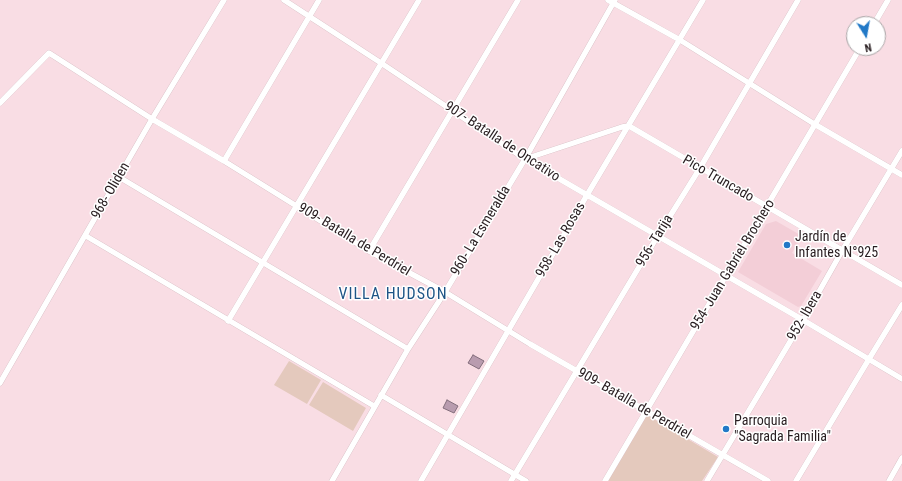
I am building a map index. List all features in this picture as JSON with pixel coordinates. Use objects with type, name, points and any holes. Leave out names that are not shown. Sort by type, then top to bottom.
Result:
[{"type":"street","name":"968- Oliden","points":[[0,383],[152,119],[224,0]]},
{"type":"street","name":"907- Batalla de Oncativo","points":[[284,0],[525,159],[657,237],[804,320]]},
{"type":"street","points":[[224,162],[319,0]]},
{"type":"street","points":[[228,321],[419,0]]},
{"type":"street","points":[[369,251],[518,0]]},
{"type":"street","name":"958- Las Rosas","points":[[422,481],[587,195],[703,0]]},
{"type":"street","name":"956- Tarija","points":[[511,481],[700,168],[798,0]]},
{"type":"street","points":[[879,16],[888,0]]},
{"type":"street","points":[[612,1],[680,40],[816,125],[902,175]]},
{"type":"street","name":"960- La Esmeralda","points":[[332,481],[408,349],[525,159],[612,1]]},
{"type":"street","name":"909- Batalla de Perdriel","points":[[0,103],[49,53],[152,119],[369,251],[444,292],[646,412],[768,481]]},
{"type":"street","name":"954- Juan Gabriel Brochero","points":[[605,481],[855,56]]},
{"type":"street","points":[[525,159],[629,126]]},
{"type":"street","name":"Pico Truncado","points":[[629,126],[902,285]]},
{"type":"street","name":"952- Ibera","points":[[707,481],[804,320],[842,251],[902,151]]},
{"type":"street","points":[[119,178],[408,349]]},
{"type":"street","points":[[86,236],[374,406]]},
{"type":"street","points":[[796,481],[868,359],[902,306]]},
{"type":"street","points":[[804,320],[902,379]]},
{"type":"street","points":[[381,395],[526,481]]},
{"type":"street","points":[[889,481],[902,458]]},
{"type":"shaded area","points":[[776,221],[802,236],[792,253],[822,271],[801,306],[798,307],[738,272],[766,224]]},
{"type":"shaded area","points":[[289,361],[321,380],[307,404],[274,385]]},
{"type":"shaded area","points":[[323,382],[366,408],[353,431],[309,405]]},
{"type":"shaded area","points":[[647,415],[718,457],[702,481],[608,481]]},
{"type":"building","points":[[473,355],[484,361],[479,369],[468,363]]},
{"type":"building","points":[[447,400],[458,406],[454,413],[443,408]]},
{"type":"place","name":"Jardín de Infantes N°925","points":[[787,245]]},
{"type":"place","name":"Parroquia \"Sagrada Familia\"","points":[[726,429]]},
{"type":"district","name":"VILLA HUDSON","points":[[393,295]]}]
